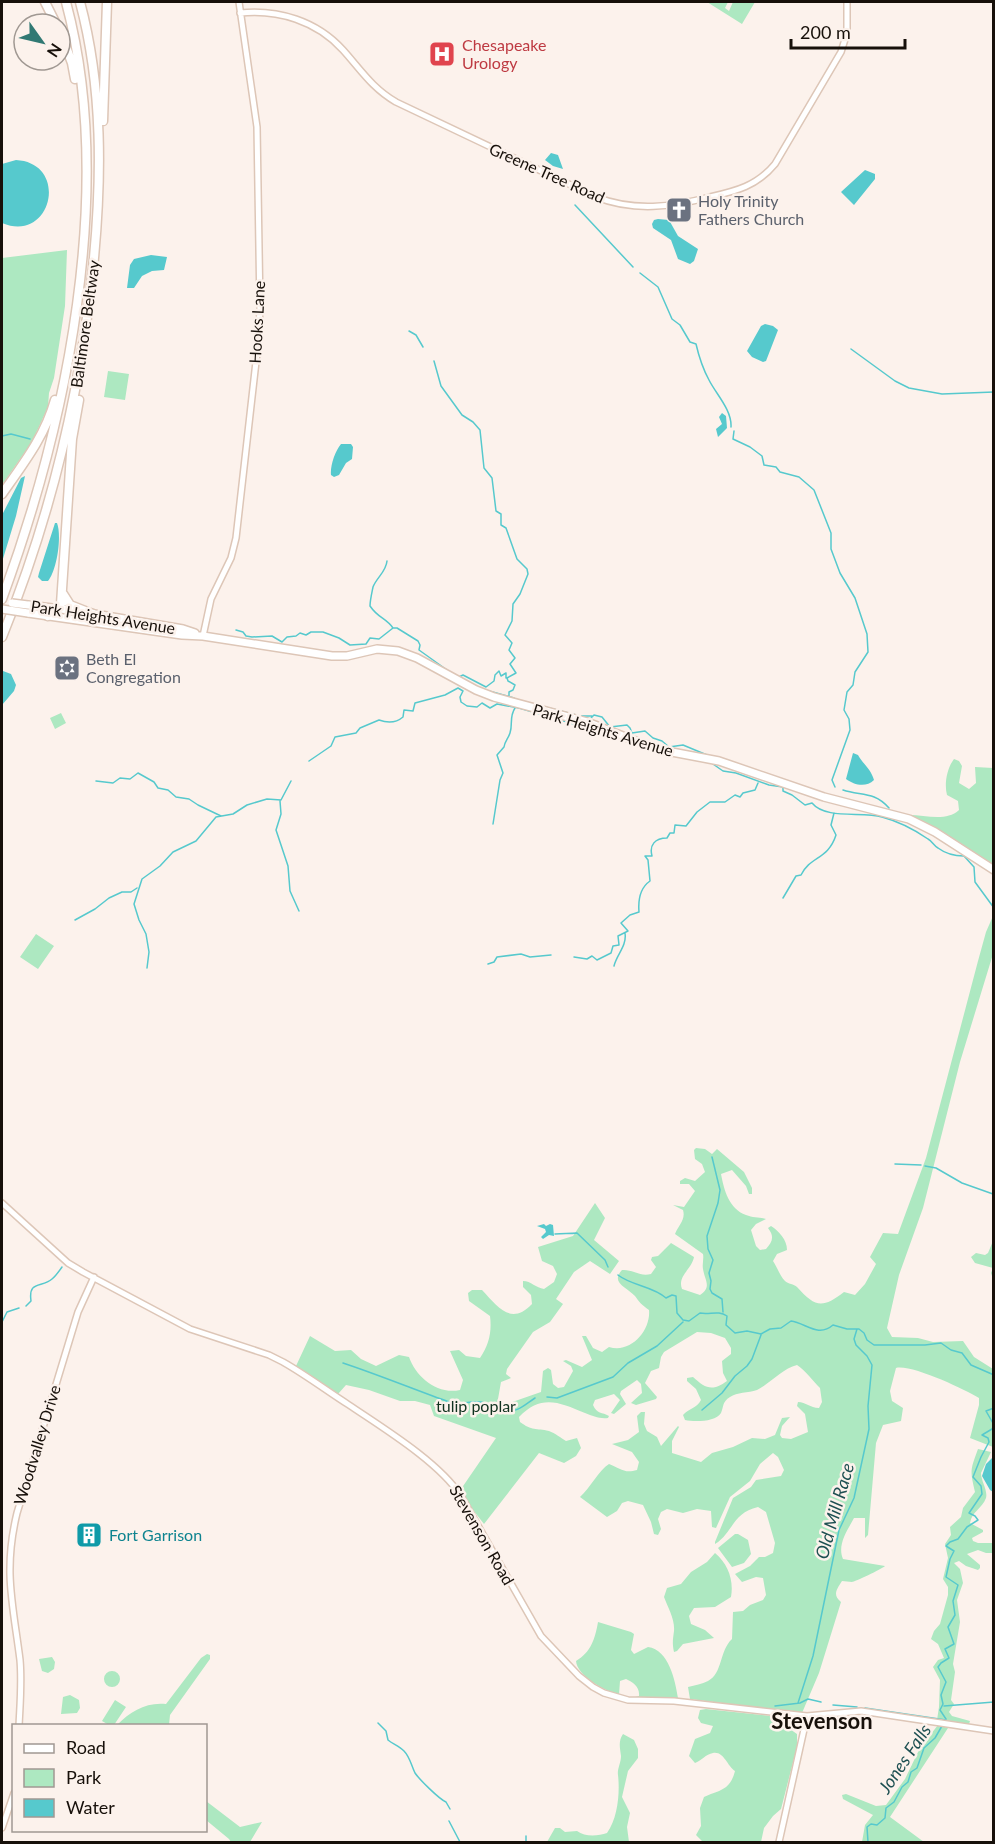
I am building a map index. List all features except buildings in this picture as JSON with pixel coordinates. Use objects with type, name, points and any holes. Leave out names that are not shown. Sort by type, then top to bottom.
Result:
[{"type":"highway","name":"Baltimore Beltway","points":[[2,601],[40,481],[62,393],[82,248],[87,148],[81,80],[66,2]]},
{"type":"highway","name":"Baltimore Beltway","points":[[2,637],[54,485],[82,352],[95,250],[99,151],[94,80],[80,2]]},
{"type":"highway","points":[[99,151],[103,125],[104,2]]},
{"type":"highway","points":[[72,65],[87,148]]},
{"type":"highway","points":[[2,494],[45,429],[69,350]]},
{"type":"highway","points":[[48,616],[59,609],[63,590],[72,439],[79,400],[82,352]]},
{"type":"highway","points":[[63,590],[64,597],[70,605],[93,614]]},
{"type":"main road","name":"Park Heights Avenue","points":[[2,601],[48,616],[203,636],[332,656],[347,656],[377,649],[398,651],[417,658],[476,690],[494,697],[592,724],[656,749],[719,761],[825,797],[909,819],[936,832],[993,870]]},
{"type":"main road","name":"Park Heights Avenue","points":[[2,609],[59,609],[172,627],[203,636]]},
{"type":"main road","points":[[136,621],[153,631],[172,627]]},
{"type":"street","name":"Hooks Lane","points":[[203,636],[211,599],[231,558],[236,538],[260,327],[257,127],[239,2]]},
{"type":"street","name":"Greene Tree Road","points":[[240,13],[277,14],[305,23],[335,42],[370,82],[396,102],[596,197],[622,205],[653,207],[684,203],[739,190],[756,182],[771,169],[841,52],[847,33],[847,2]]},
{"type":"street","name":"Stevenson Road","points":[[2,1203],[68,1263],[190,1329],[269,1355],[283,1362],[381,1426],[440,1470],[461,1496],[541,1635],[593,1688],[628,1700],[674,1701],[807,1716],[861,1710],[993,1731]]},
{"type":"street","name":"Woodvalley Drive","points":[[19,1724],[21,1671],[9,1585],[11,1541],[21,1498],[75,1322],[84,1296],[94,1278]]},
{"type":"street","points":[[779,1842],[807,1716]]},
{"type":"street","points":[[2,1828],[12,1799]]},
{"type":"green space","points":[[707,2],[728,2],[725,8],[729,11],[733,2],[755,2],[742,24]]},
{"type":"green space","points":[[67,250],[65,306],[48,407],[32,442],[2,485],[2,258]]},
{"type":"green space","points":[[108,371],[129,374],[125,400],[104,397]]},
{"type":"green space","points":[[61,713],[66,723],[55,729],[50,718]]},
{"type":"green space","points":[[954,759],[962,766],[959,783],[969,789],[976,783],[975,767],[993,768],[993,865],[933,827],[909,815],[942,817],[959,810],[958,801],[947,795],[946,791],[948,771]]},
{"type":"green space","name":"tulip poplar","points":[[993,916],[993,954],[960,1062],[923,1208],[899,1275],[887,1328],[892,1337],[918,1338],[933,1342],[963,1341],[974,1357],[993,1369],[993,1447],[970,1438],[979,1398],[925,1373],[896,1368],[890,1391],[892,1401],[903,1408],[901,1421],[883,1425],[876,1443],[868,1535],[865,1538],[865,1518],[854,1518],[841,1549],[843,1559],[885,1566],[852,1582],[842,1581],[838,1587],[836,1594],[841,1602],[819,1673],[802,1713],[690,1699],[688,1687],[708,1681],[719,1667],[732,1639],[733,1612],[743,1611],[750,1605],[763,1600],[766,1595],[763,1578],[756,1577],[742,1582],[735,1574],[750,1566],[759,1557],[773,1553],[775,1543],[766,1512],[758,1507],[749,1510],[738,1518],[715,1544],[715,1542],[733,1498],[751,1487],[756,1480],[781,1476],[784,1470],[778,1457],[773,1453],[760,1464],[750,1481],[730,1497],[716,1528],[712,1527],[711,1511],[697,1509],[683,1513],[667,1509],[661,1512],[658,1519],[661,1529],[658,1535],[654,1534],[643,1505],[628,1501],[622,1503],[617,1511],[607,1517],[580,1497],[609,1464],[625,1471],[637,1470],[639,1462],[632,1452],[612,1444],[628,1440],[639,1432],[637,1416],[641,1412],[645,1412],[644,1424],[647,1431],[657,1437],[661,1446],[678,1426],[672,1441],[672,1453],[701,1462],[712,1453],[752,1438],[765,1439],[775,1435],[782,1418],[790,1417],[782,1426],[780,1435],[782,1438],[791,1439],[808,1432],[805,1414],[797,1406],[798,1402],[819,1408],[822,1402],[820,1388],[806,1372],[797,1365],[787,1369],[757,1390],[730,1397],[724,1402],[721,1413],[715,1418],[699,1421],[685,1420],[683,1415],[701,1400],[687,1378],[693,1377],[701,1384],[717,1387],[727,1381],[723,1373],[722,1361],[731,1354],[731,1348],[725,1338],[711,1333],[697,1332],[664,1352],[659,1368],[651,1371],[645,1383],[657,1397],[656,1399],[636,1405],[631,1403],[642,1393],[641,1384],[637,1380],[621,1391],[620,1394],[626,1404],[614,1414],[611,1413],[620,1400],[614,1394],[595,1400],[593,1405],[595,1408],[609,1416],[608,1418],[596,1417],[558,1403],[535,1405],[519,1417],[520,1422],[531,1428],[551,1432],[566,1441],[577,1438],[581,1448],[576,1456],[564,1463],[539,1453],[484,1524],[459,1492],[496,1438],[434,1416],[430,1405],[415,1401],[400,1401],[346,1385],[338,1394],[296,1366],[310,1336],[335,1351],[351,1350],[361,1359],[376,1366],[399,1355],[409,1357],[422,1378],[428,1383],[443,1390],[460,1390],[463,1380],[450,1351],[459,1350],[466,1356],[480,1358],[488,1343],[491,1327],[490,1316],[469,1301],[468,1293],[472,1290],[482,1290],[499,1308],[511,1314],[524,1310],[532,1304],[531,1295],[523,1287],[523,1281],[544,1289],[554,1282],[557,1274],[553,1266],[542,1261],[538,1247],[573,1236],[595,1203],[605,1218],[594,1240],[619,1261],[610,1274],[590,1261],[574,1272],[556,1299],[563,1304],[550,1322],[533,1332],[507,1369],[506,1374],[511,1378],[501,1382],[498,1399],[504,1405],[541,1392],[543,1371],[548,1368],[551,1370],[553,1384],[558,1388],[564,1387],[573,1371],[571,1366],[563,1361],[566,1360],[582,1367],[592,1360],[582,1336],[586,1336],[593,1348],[602,1352],[609,1347],[625,1347],[632,1344],[647,1325],[649,1310],[619,1282],[619,1274],[622,1270],[651,1274],[656,1267],[651,1260],[652,1257],[658,1256],[671,1243],[694,1257],[681,1280],[682,1289],[700,1295],[706,1289],[703,1254],[675,1234],[684,1214],[683,1210],[673,1205],[684,1207],[695,1191],[689,1184],[680,1184],[680,1181],[685,1178],[695,1181],[705,1172],[702,1164],[695,1159],[694,1150],[696,1148],[705,1149],[712,1154],[717,1149],[744,1172],[752,1188],[752,1194],[749,1194],[746,1186],[732,1170],[721,1174],[726,1192],[731,1204],[740,1212],[766,1219],[756,1224],[751,1230],[756,1246],[760,1250],[766,1249],[771,1242],[772,1237],[768,1228],[771,1226],[782,1236],[787,1250],[777,1254],[773,1261],[785,1281],[796,1286],[809,1299],[819,1303],[830,1301],[844,1292],[855,1295],[865,1284],[876,1264],[870,1257],[883,1233],[898,1234],[926,1158],[986,932]]},
{"type":"green space","points":[[36,934],[54,946],[38,969],[20,957]]},
{"type":"green space","points":[[993,1241],[993,1268],[975,1263],[971,1257],[976,1253],[985,1255],[988,1253]]},
{"type":"green space","points":[[978,1449],[991,1452],[981,1473],[986,1498],[970,1523],[983,1532],[972,1538],[978,1543],[993,1543],[993,1553],[978,1550],[967,1554],[980,1565],[978,1570],[959,1561],[954,1563],[960,1569],[963,1583],[957,1600],[960,1622],[953,1664],[955,1672],[951,1700],[954,1704],[949,1712],[952,1716],[970,1721],[969,1724],[937,1720],[940,1680],[933,1667],[938,1660],[944,1658],[938,1644],[931,1639],[940,1624],[948,1595],[948,1587],[943,1579],[948,1558],[945,1544],[951,1535],[950,1527],[961,1517],[963,1508],[975,1492],[972,1470]]},
{"type":"green space","points":[[735,1534],[748,1540],[751,1554],[744,1563],[732,1567],[718,1548]]},
{"type":"green space","points":[[715,1553],[729,1573],[732,1584],[731,1597],[715,1607],[694,1608],[689,1616],[691,1624],[705,1630],[714,1638],[683,1644],[674,1652],[673,1622],[664,1597],[667,1588],[681,1584],[691,1572],[707,1562]]},
{"type":"green space","points":[[598,1622],[634,1634],[631,1650],[634,1654],[648,1647],[661,1654],[670,1667],[678,1698],[632,1698],[639,1696],[638,1690],[626,1679],[620,1681],[619,1695],[586,1677],[576,1661],[592,1644]]},
{"type":"green space","points":[[207,1654],[210,1655],[210,1659],[170,1715],[169,1724],[118,1724],[139,1708],[152,1704],[166,1704],[201,1658]]},
{"type":"green space","points":[[52,1657],[55,1662],[54,1669],[48,1673],[42,1671],[39,1659]]},
{"type":"green space","points":[[112,1671],[118,1673],[120,1679],[118,1685],[112,1687],[106,1685],[104,1679],[106,1673]]},
{"type":"green space","points":[[70,1695],[79,1700],[80,1708],[77,1713],[61,1714],[63,1697]]},
{"type":"green space","points":[[115,1700],[126,1707],[115,1724],[102,1721]]},
{"type":"green space","points":[[700,1710],[771,1716],[797,1734],[797,1747],[781,1809],[764,1828],[761,1842],[703,1842],[696,1835],[701,1826],[700,1808],[704,1797],[727,1786],[735,1771],[723,1756],[717,1753],[708,1755],[695,1763],[689,1756],[695,1739],[710,1733],[713,1726],[701,1723],[698,1718]]},
{"type":"green space","points":[[938,1725],[948,1728],[890,1817],[924,1842],[862,1842],[865,1825],[873,1815],[843,1799],[842,1795],[846,1794],[876,1806],[886,1805],[905,1779],[920,1748]]},
{"type":"green space","points":[[623,1734],[634,1740],[638,1749],[638,1758],[628,1771],[622,1797],[630,1813],[627,1827],[629,1842],[547,1842],[555,1828],[560,1828],[565,1832],[577,1831],[588,1835],[607,1833],[614,1820],[617,1805],[620,1742]]},
{"type":"green space","points":[[207,1802],[240,1827],[262,1822],[250,1842],[231,1842],[207,1821]]},
{"type":"water","points":[[551,153],[558,155],[563,169],[545,160]]},
{"type":"water","points":[[16,160],[33,164],[44,174],[48,187],[48,201],[43,213],[33,222],[19,226],[2,223],[2,164]]},
{"type":"water","points":[[865,170],[875,174],[875,179],[854,205],[841,192]]},
{"type":"water","points":[[654,220],[669,220],[678,236],[698,249],[694,261],[690,264],[678,259],[671,240],[653,228]]},
{"type":"water","points":[[151,255],[167,257],[164,270],[152,271],[142,276],[134,288],[127,288],[130,265],[134,259]]},
{"type":"water","points":[[765,324],[778,330],[766,361],[763,362],[752,357],[747,351],[761,326]]},
{"type":"water","points":[[722,413],[726,416],[727,428],[718,437],[716,429],[722,424],[719,417]]},
{"type":"water","points":[[341,444],[351,444],[352,459],[346,463],[339,475],[334,477],[331,475],[332,463]]},
{"type":"water","points":[[25,476],[2,562],[2,515],[21,478]]},
{"type":"water","points":[[55,523],[57,523],[59,536],[56,561],[48,581],[42,581],[38,577]]},
{"type":"water","points":[[3,671],[11,674],[16,685],[14,691],[2,705]]},
{"type":"water","points":[[853,753],[858,755],[874,780],[860,785],[846,779]]},
{"type":"water","points":[[553,1225],[554,1236],[549,1235],[543,1239],[541,1237],[546,1232],[545,1229],[537,1226]]},
{"type":"water","points":[[993,1457],[993,1492],[982,1476],[986,1464]]},
{"type":"waterway","points":[[575,205],[633,267]]},
{"type":"waterway","points":[[640,273],[658,287],[672,319],[680,325],[690,342],[696,344],[707,376],[729,414],[731,427]]},
{"type":"waterway","points":[[409,331],[416,335],[423,347]]},
{"type":"waterway","points":[[851,349],[895,381],[909,388],[942,394],[994,392]]},
{"type":"waterway","points":[[434,361],[441,386],[462,415],[480,430],[484,468],[492,478],[496,511],[501,514],[501,525],[506,528],[517,559],[527,569],[528,574],[513,604],[512,621],[505,635],[512,643],[509,650],[515,658],[510,664],[516,673],[507,678],[515,685],[509,692],[509,696]]},
{"type":"waterway","points":[[734,431],[733,439],[762,456],[764,465],[776,467],[780,472],[799,477],[814,490],[831,533],[831,549],[840,573],[855,598],[867,634],[868,652],[855,672],[853,685],[847,692],[844,710],[849,719],[850,730],[832,780],[835,787]]},
{"type":"waterway","points":[[2,436],[11,434],[30,439]]},
{"type":"waterway","points":[[387,561],[373,587],[370,606],[393,628]]},
{"type":"waterway","points":[[236,630],[243,632],[246,636],[272,636],[282,642],[287,637],[300,633],[306,635],[311,632],[323,632],[350,645],[366,644],[370,638],[379,639],[393,628],[397,628],[418,641],[419,650],[447,670]]},
{"type":"waterway","points":[[454,674],[459,677],[463,675],[486,687],[494,681],[499,671],[501,676],[506,673],[506,678]]},
{"type":"waterway","points":[[309,761],[331,746],[335,737],[356,733],[360,728],[379,720],[388,722],[397,720],[403,717],[404,710],[413,711],[415,703],[445,695],[458,688],[463,691],[460,697],[461,702],[467,706],[477,707],[482,703],[490,708],[497,704],[584,727],[588,725]]},
{"type":"waterway","points":[[489,691],[514,698]]},
{"type":"waterway","points":[[526,702],[580,716],[592,716]]},
{"type":"waterway","points":[[493,824],[503,773],[497,755],[504,747],[511,730],[512,714],[515,708]]},
{"type":"waterway","points":[[590,719],[594,715],[602,717],[610,727],[627,725],[632,733],[645,731],[669,747],[683,745],[707,755]]},
{"type":"waterway","points":[[710,762],[723,771],[783,787],[783,791],[805,805],[812,803],[826,812],[874,815],[906,826],[944,852],[964,856],[974,867],[975,882],[994,908]]},
{"type":"waterway","points":[[96,781],[113,783],[120,778],[130,779],[138,773],[154,782],[158,788],[168,790],[176,797],[189,799],[221,816]]},
{"type":"waterway","points":[[147,968],[149,952],[146,934],[134,904],[142,879],[160,866],[173,852],[196,841],[216,817],[233,814],[247,805],[267,799],[281,800],[291,781]]},
{"type":"waterway","points":[[574,957],[587,959],[592,956],[597,960],[611,953],[613,946],[619,945],[618,936],[628,931],[621,923],[630,915],[639,912],[640,895],[650,881],[648,860],[645,856],[652,856],[651,849],[654,843],[674,833],[675,825],[686,826],[697,812],[710,802],[725,802],[735,795],[740,797],[743,793],[755,790],[758,783]]},
{"type":"waterway","points":[[843,790],[873,796],[889,808]]},
{"type":"waterway","points":[[280,801],[281,814],[276,830],[288,866],[290,891],[299,911]]},
{"type":"waterway","points":[[783,898],[796,876],[801,875],[809,864],[824,854],[833,843],[836,835],[831,825],[834,813]]},
{"type":"waterway","points":[[75,920],[109,898],[137,888]]},
{"type":"waterway","points":[[614,966],[625,942],[625,933]]},
{"type":"waterway","points":[[488,964],[494,962],[497,957],[521,954],[530,957],[551,955]]},
{"type":"waterway","points":[[712,1157],[720,1190],[707,1236],[708,1249],[713,1260],[709,1273],[710,1289],[722,1299],[723,1312]]},
{"type":"waterway","points":[[895,1164],[921,1165]]},
{"type":"waterway","points":[[925,1166],[936,1168],[962,1183],[993,1194]]},
{"type":"waterway","points":[[555,1234],[577,1233],[605,1260],[608,1267]]},
{"type":"waterway","points":[[26,1306],[31,1301],[34,1287],[48,1282],[62,1267]]},
{"type":"waterway","points":[[618,1275],[666,1298],[676,1296],[677,1313],[683,1320],[689,1321],[700,1313],[717,1313],[727,1316],[726,1325],[735,1333],[747,1331],[761,1334],[770,1329],[781,1328],[791,1321],[817,1330],[828,1329],[833,1325],[847,1329],[859,1329],[874,1345],[941,1343],[951,1350],[962,1353],[971,1365],[994,1375]]},
{"type":"waterway","points":[[2,1322],[7,1312],[19,1308]]},
{"type":"waterway","points":[[547,1397],[557,1398],[613,1377],[628,1363],[657,1346],[683,1322]]},
{"type":"waterway","name":"Old Mill Race","points":[[798,1703],[813,1656],[839,1530],[854,1498],[869,1429],[868,1406],[872,1365],[856,1345],[854,1339],[857,1329]]},
{"type":"waterway","points":[[702,1410],[722,1393],[735,1376],[747,1366],[761,1335]]},
{"type":"waterway","points":[[343,1363],[453,1403],[481,1402],[499,1406],[503,1411],[513,1411],[535,1398]]},
{"type":"waterway","name":"Jones Falls","points":[[994,1408],[986,1411],[994,1425]]},
{"type":"waterway","name":"Jones Falls","points":[[868,1842],[867,1827],[871,1824],[877,1825],[885,1818],[886,1808],[894,1802],[902,1787],[908,1782],[911,1772],[917,1768],[924,1748],[935,1738],[946,1719],[940,1710],[943,1704],[941,1695],[946,1682],[938,1667],[949,1658],[945,1649],[954,1644],[948,1627],[955,1615],[953,1601],[958,1585],[946,1577],[954,1551],[946,1546],[958,1539],[967,1527],[978,1520],[969,1513],[982,1494],[981,1486],[973,1477],[989,1442],[988,1438],[982,1435],[994,1425]]},
{"type":"waterway","name":"Old Mill Race","points":[[775,1706],[800,1703],[808,1699],[821,1702]]},
{"type":"waterway","points":[[944,1706],[994,1702]]},
{"type":"waterway","points":[[833,1705],[857,1707]]},
{"type":"waterway","points":[[865,1708],[946,1720]]},
{"type":"waterway","points":[[378,1723],[386,1731],[388,1740],[406,1753],[417,1776],[446,1802],[450,1809]]},
{"type":"waterway","points":[[449,1821],[460,1842]]},
{"type":"waterway","points":[[526,1836],[526,1842]]},
{"type":"place","name":"Chesapeake Urology","points":[[442,54]]},
{"type":"place","name":"Holy Trinity Fathers Church","points":[[679,210]]},
{"type":"place","name":"Beth El Congregation","points":[[67,668]]},
{"type":"place","name":"Fort Garrison","points":[[89,1535]]},
{"type":"district","name":"Stevenson","points":[[822,1721]]}]
